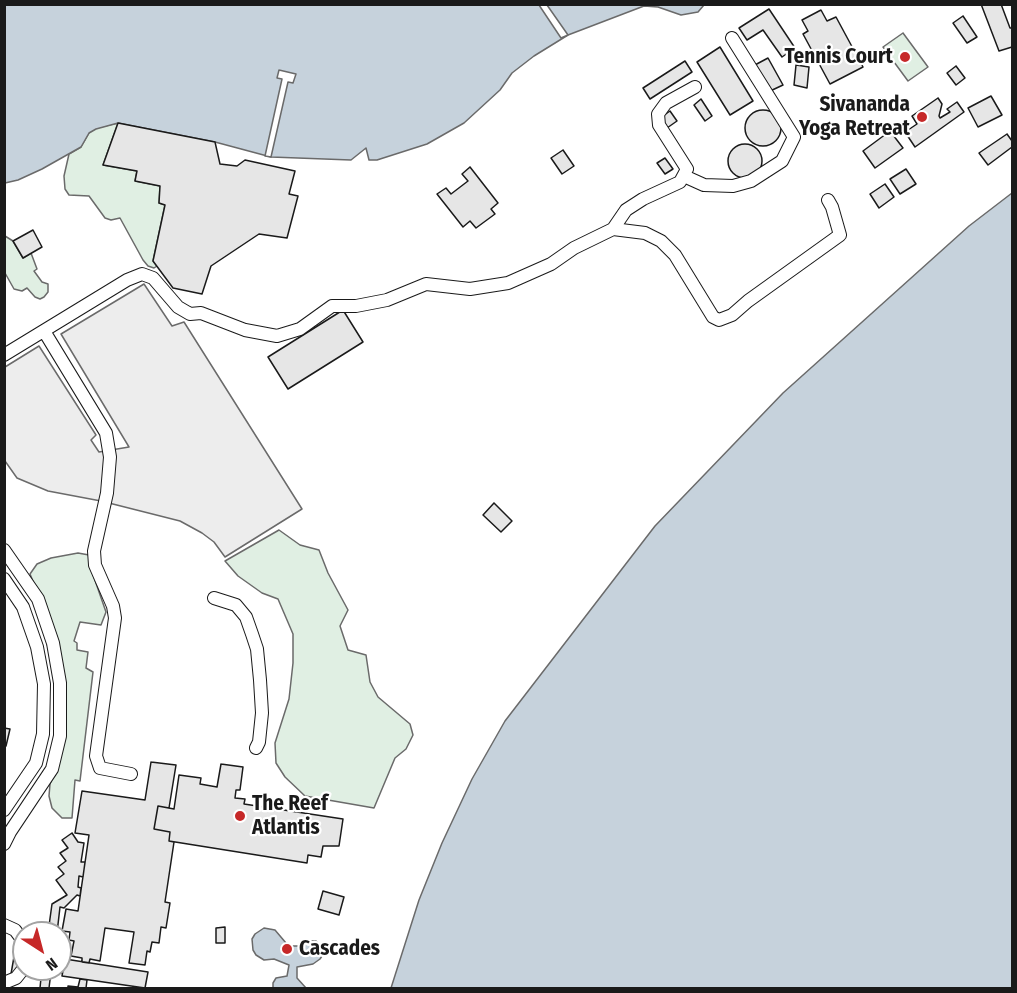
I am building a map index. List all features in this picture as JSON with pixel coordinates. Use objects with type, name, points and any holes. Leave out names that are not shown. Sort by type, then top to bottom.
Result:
[{"type":"lane","points":[[684,176],[704,185],[733,186],[751,181],[782,161],[794,137],[732,38]]},
{"type":"lane","points":[[613,230],[626,210],[643,199],[681,182],[687,170],[659,125],[658,114],[666,103],[695,87]]},
{"type":"lane","points":[[4,355],[127,280],[142,274],[153,278],[173,302],[190,314],[201,313],[245,330],[277,336],[300,329],[332,306],[356,306],[387,300],[426,284],[470,289],[508,283],[551,264],[574,248],[613,230],[645,233],[661,241],[675,255],[712,317],[719,320],[732,315],[840,235],[828,200]]},
{"type":"lane","points":[[44,331],[106,432],[110,464],[107,493],[94,551],[95,565],[113,606],[115,618],[96,756],[100,768],[131,774]]},
{"type":"lane","points":[[4,550],[38,599],[53,643],[60,683],[60,736],[51,769],[4,844]]},
{"type":"lane","points":[[4,579],[23,607],[37,647],[44,694],[43,734],[36,763],[4,810]]},
{"type":"lane","points":[[214,598],[236,605],[246,617],[257,649],[261,702],[260,736],[256,748]]},
{"type":"lane","points":[[4,917],[10,928]]},
{"type":"green space","name":"Tennis Court","points":[[903,33],[928,67],[908,81],[883,47]]},
{"type":"green space","points":[[118,123],[103,165],[137,171],[135,181],[160,186],[159,203],[165,205],[153,261],[157,266],[154,268],[148,266],[143,260],[120,218],[111,220],[105,218],[89,196],[69,195],[65,189],[64,176],[69,154],[81,147],[89,133],[96,128]]},
{"type":"green space","points":[[5,236],[13,241],[23,258],[31,253],[37,269],[34,271],[42,282],[48,284],[48,292],[44,297],[40,299],[35,297],[27,288],[22,291],[14,289],[5,273]]},
{"type":"green space","points":[[279,530],[300,545],[319,550],[328,573],[348,610],[340,626],[348,650],[366,655],[370,682],[378,697],[410,724],[413,735],[406,749],[395,758],[374,808],[305,796],[285,777],[276,763],[275,743],[289,699],[293,634],[278,599],[262,593],[238,576],[225,561]]},
{"type":"green space","points":[[78,553],[89,555],[90,566],[106,612],[101,625],[80,622],[74,641],[77,643],[77,650],[88,652],[86,668],[93,672],[80,781],[75,780],[72,818],[62,818],[52,808],[49,796],[64,723],[35,586],[30,574],[37,564],[51,558]]},
{"type":"shaded area","points":[[5,5],[704,5],[698,12],[681,15],[658,7],[644,6],[568,35],[512,73],[500,90],[464,123],[427,144],[377,160],[369,160],[366,148],[351,160],[271,157],[215,142],[118,123],[96,129],[89,133],[81,147],[42,169],[5,183]]},
{"type":"shaded area","points":[[1012,193],[1012,988],[391,988],[419,900],[442,843],[472,779],[505,721],[655,526],[783,393],[969,226]]},
{"type":"shaded area","points":[[144,284],[172,326],[184,322],[302,509],[225,557],[214,542],[180,521],[101,501],[48,491],[17,478],[5,461],[5,367],[39,346],[96,435],[91,440],[99,452],[129,447],[61,334]]},
{"type":"shaded area","name":"Cascades","points":[[264,928],[275,930],[286,943],[292,946],[299,946],[309,941],[316,941],[320,945],[322,956],[320,959],[313,964],[297,967],[297,978],[306,988],[273,988],[276,978],[287,976],[289,965],[274,959],[264,960],[256,955],[252,939]]},
{"type":"pier","points":[[539,5],[547,5],[568,35],[561,38]]},
{"type":"pier","points":[[279,70],[296,74],[293,83],[288,82],[271,157],[265,156],[282,79],[277,78]]},
{"type":"building","points":[[981,4],[1001,4],[1010,28],[1012,28],[1012,47],[999,51]]},
{"type":"building","points":[[769,9],[795,48],[782,57],[763,30],[747,40],[739,28]]},
{"type":"building","points":[[821,10],[827,21],[836,17],[863,67],[830,84],[803,34],[808,31],[802,20]]},
{"type":"building","points":[[963,16],[977,37],[967,43],[953,23]]},
{"type":"building","points":[[720,47],[753,101],[730,115],[697,62]]},
{"type":"building","points":[[768,58],[783,85],[768,92],[753,66]]},
{"type":"building","points":[[685,61],[692,72],[650,99],[643,88]]},
{"type":"building","points":[[796,65],[809,67],[807,88],[794,85]]},
{"type":"building","points":[[956,66],[965,78],[956,85],[947,73]]},
{"type":"building","points":[[991,96],[1002,115],[978,127],[968,108]]},
{"type":"building","points":[[938,98],[942,104],[940,118],[950,112],[947,109],[957,102],[964,112],[915,147],[905,132],[917,124],[912,116]]},
{"type":"building","points":[[701,99],[712,116],[705,121],[694,105]]},
{"type":"building","points":[[763,110],[775,116],[781,128],[775,140],[763,146],[751,140],[745,128],[751,116]]},
{"type":"building","points":[[670,111],[677,121],[667,128],[660,118]]},
{"type":"building","points":[[118,123],[215,142],[220,164],[237,166],[245,160],[295,171],[289,194],[298,196],[287,238],[259,234],[211,266],[202,294],[173,288],[153,261],[165,205],[159,203],[160,186],[135,181],[137,171],[103,165]]},
{"type":"building","points":[[890,131],[903,148],[875,168],[863,151]]},
{"type":"building","points":[[1007,134],[1012,141],[1012,147],[988,165],[979,153]]},
{"type":"building","points":[[745,144],[757,149],[762,161],[757,173],[745,178],[733,173],[728,161],[733,149]]},
{"type":"building","points":[[563,150],[574,166],[562,174],[551,158]]},
{"type":"building","points":[[665,158],[673,169],[665,174],[657,163]]},
{"type":"building","points":[[470,167],[498,203],[491,209],[495,214],[476,228],[470,221],[463,227],[437,194],[446,188],[451,194],[468,181],[462,174]]},
{"type":"building","points":[[906,169],[916,184],[900,194],[890,179]]},
{"type":"building","points":[[885,184],[894,197],[879,208],[870,194]]},
{"type":"building","points":[[33,230],[42,247],[23,258],[13,241]]},
{"type":"building","points":[[343,310],[363,342],[288,389],[268,357]]},
{"type":"building","points":[[494,503],[512,521],[501,532],[483,515]]},
{"type":"building","points":[[4,728],[10,729],[6,746],[4,746]]},
{"type":"building","points":[[151,762],[176,765],[169,808],[158,806],[154,829],[170,832],[169,841],[174,842],[165,902],[170,903],[166,928],[161,927],[159,943],[152,942],[150,952],[147,951],[145,965],[129,963],[134,932],[105,928],[100,961],[90,959],[89,963],[82,962],[82,958],[72,956],[74,941],[72,941],[72,921],[64,921],[66,909],[78,911],[89,835],[75,833],[82,791],[145,800]]},
{"type":"building","name":"The Reef Atlantis","points":[[221,764],[243,767],[240,790],[236,790],[235,798],[245,799],[244,804],[343,819],[339,846],[323,846],[321,857],[308,855],[307,863],[169,841],[170,832],[154,829],[158,806],[174,809],[179,775],[201,778],[200,784],[217,787]]},
{"type":"building","points":[[72,833],[78,842],[84,843],[81,862],[85,862],[83,877],[79,876],[80,896],[77,895],[64,908],[60,907],[58,921],[50,921],[52,904],[67,895],[56,880],[64,874],[58,867],[66,861],[60,853],[68,848],[62,840]]},
{"type":"building","points":[[323,891],[344,897],[339,915],[318,909]]},
{"type":"building","points":[[225,927],[225,943],[216,943],[216,928]]},
{"type":"building","points":[[72,960],[148,972],[145,988],[72,977]]},
{"type":"building","points":[[80,979],[87,980],[86,988],[68,988],[68,986],[78,987]]},
{"type":"building","points":[[41,981],[50,981],[49,988],[40,988]]},
{"type":"place","name":"Tennis Court","points":[[905,57]]},
{"type":"place","name":"Sivananda Yoga Retreat","points":[[922,117]]},
{"type":"place","name":"The Reef Atlantis","points":[[240,816]]},
{"type":"place","name":"Cascades","points":[[287,949]]}]
